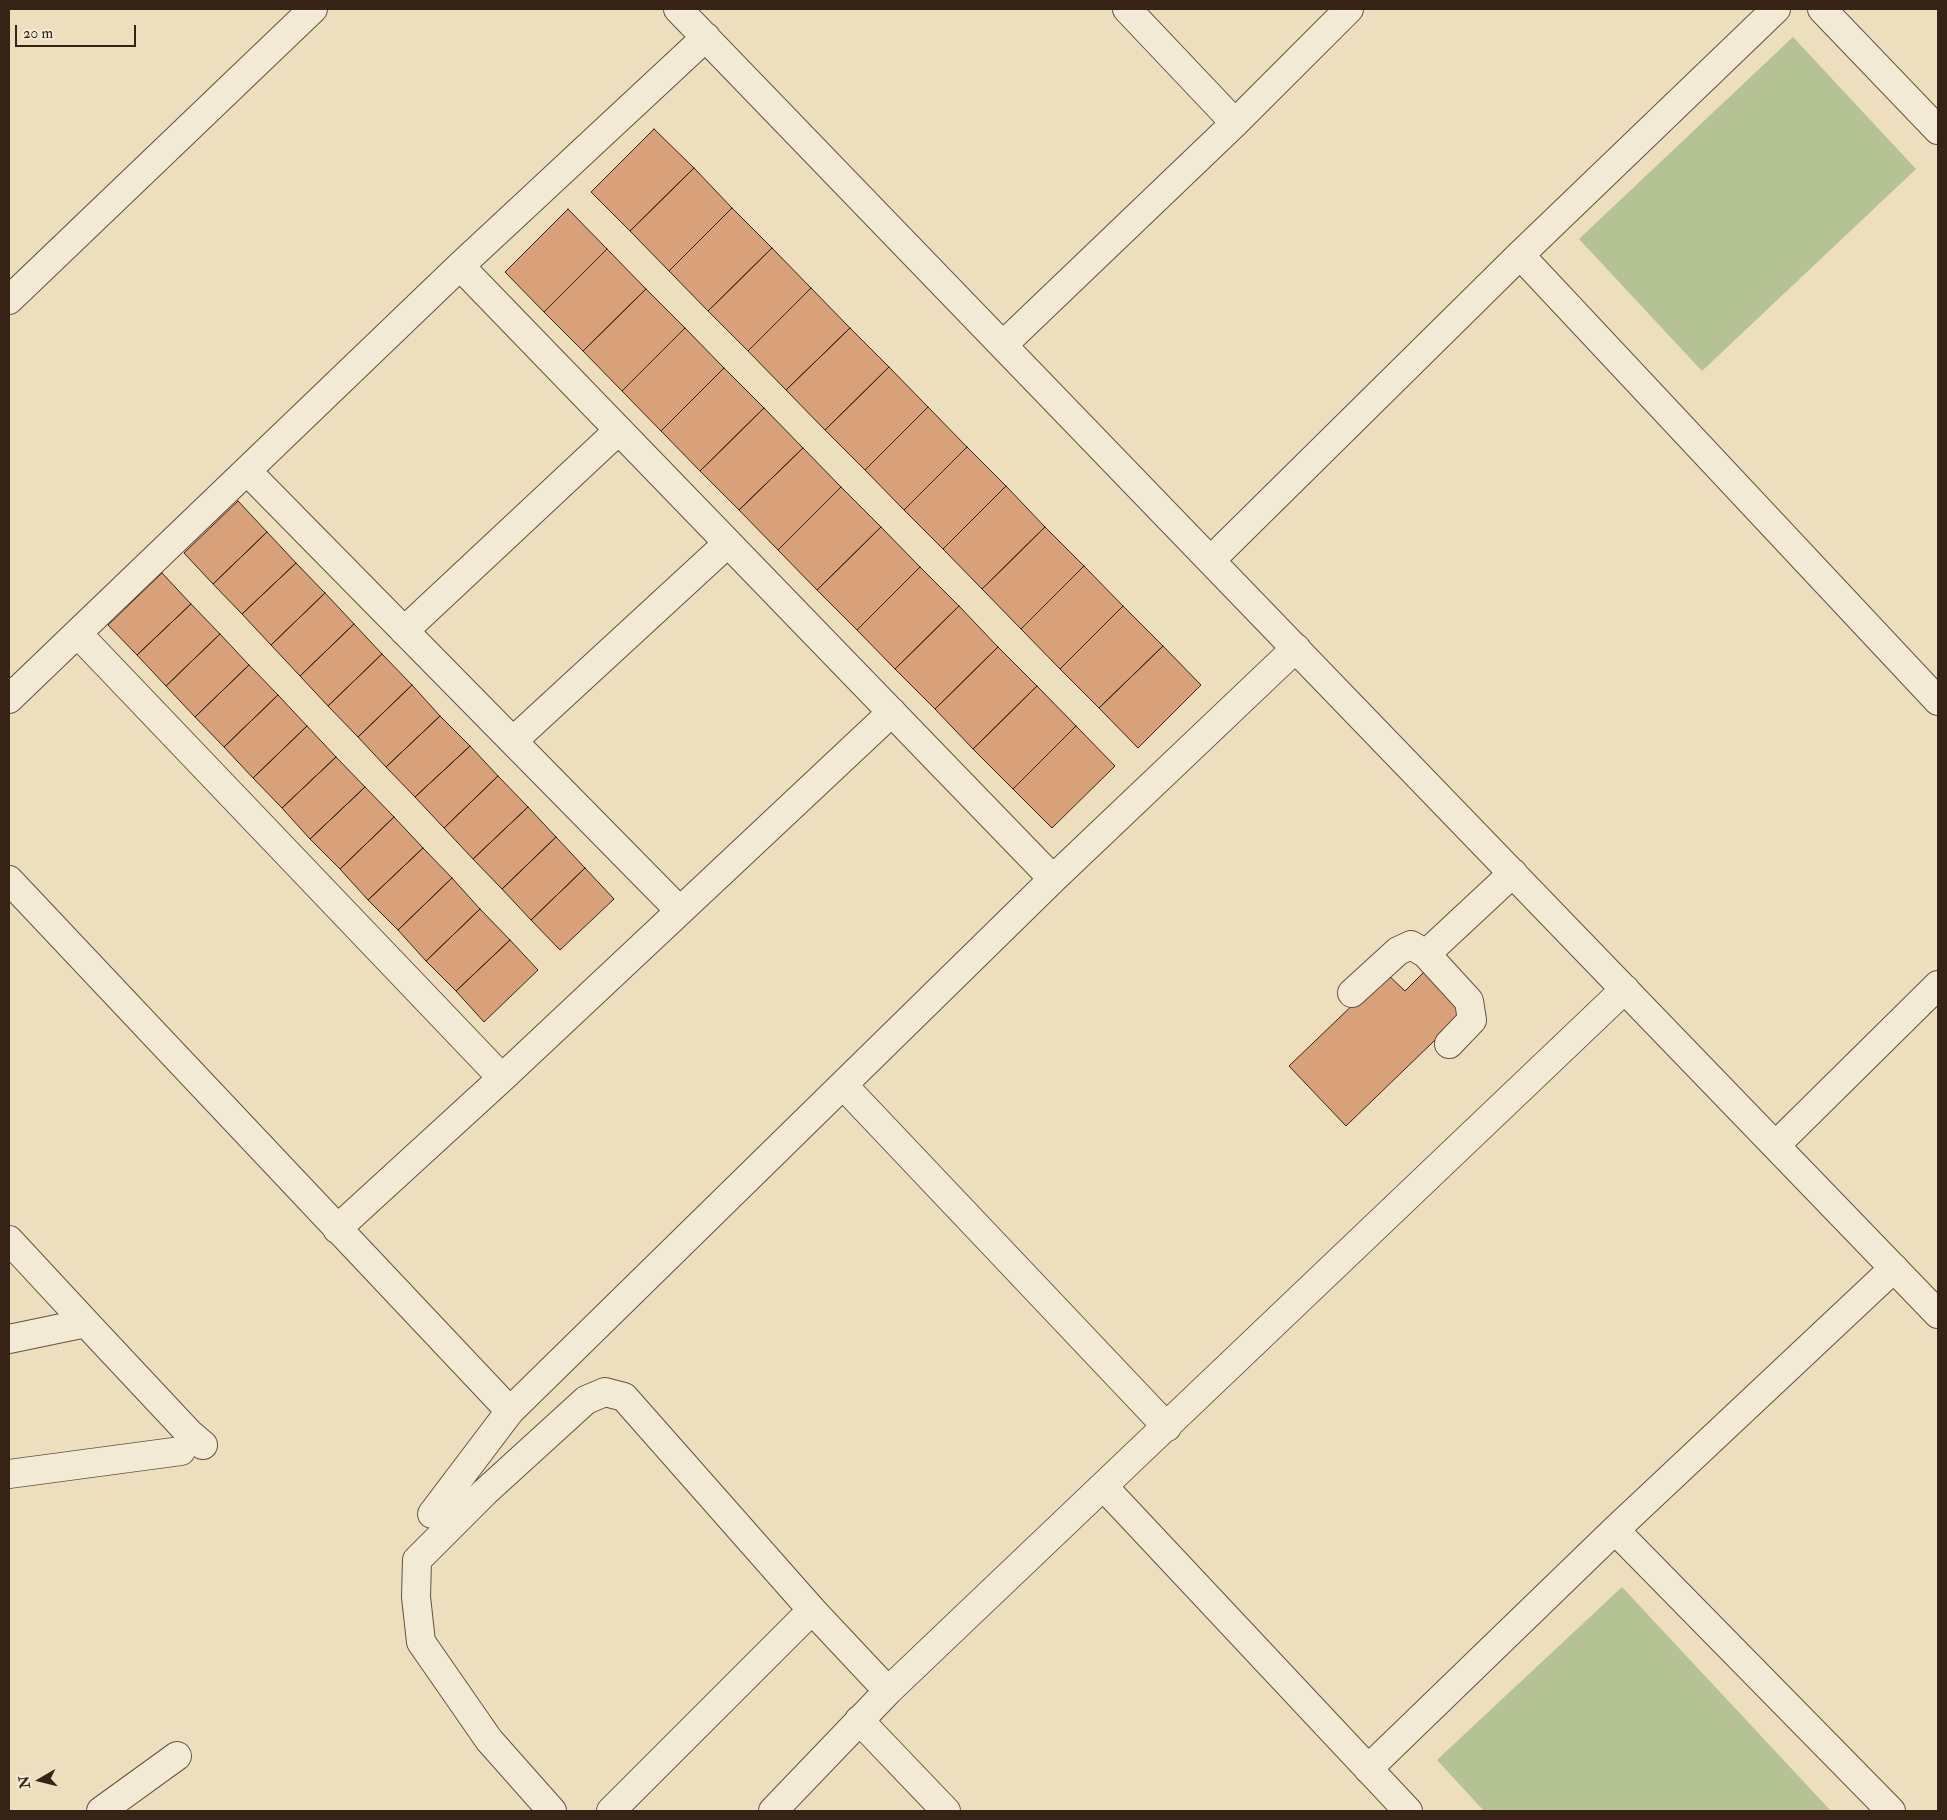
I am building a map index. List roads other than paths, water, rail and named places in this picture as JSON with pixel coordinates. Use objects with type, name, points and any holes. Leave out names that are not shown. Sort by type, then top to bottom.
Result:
[{"type":"street","points":[[9,300],[314,9]]},
{"type":"street","points":[[678,9],[1938,1314]]},
{"type":"street","points":[[1127,9],[1235,123]]},
{"type":"street","points":[[1003,345],[1235,123],[1349,9]]},
{"type":"street","points":[[1211,560],[1520,255],[1776,9]]},
{"type":"street","points":[[1822,9],[1938,130]]},
{"type":"street","points":[[9,699],[460,266],[706,37]]},
{"type":"street","points":[[1520,255],[1938,702]]},
{"type":"street","points":[[460,266],[1053,879]]},
{"type":"street","points":[[404,631],[619,430]]},
{"type":"street","points":[[247,472],[680,911]]},
{"type":"street","points":[[513,741],[728,543]]},
{"type":"street","points":[[78,634],[502,1078]]},
{"type":"street","points":[[432,1514],[510,1412],[1053,879],[1296,648]]},
{"type":"street","points":[[337,1229],[502,1078],[892,712]]},
{"type":"street","points":[[1426,954],[1513,874]]},
{"type":"street","points":[[9,880],[510,1412]]},
{"type":"street","points":[[1352,993],[1398,951],[1411,945],[1426,954],[1469,1001],[1472,1010],[1472,1020],[1448,1044]]},
{"type":"street","points":[[1776,1145],[1938,986]]},
{"type":"street","points":[[773,1811],[888,1691],[1625,989]]},
{"type":"street","points":[[843,1084],[1167,1427]]},
{"type":"street","points":[[9,1240],[190,1434],[192,1448],[9,1474]]},
{"type":"street","points":[[1368,1769],[1615,1530],[1894,1268]]},
{"type":"street","points":[[9,1339],[86,1323]]},
{"type":"street","points":[[552,1811],[489,1740],[420,1642],[416,1597],[417,1560],[485,1492],[586,1400],[605,1392],[624,1397],[812,1610],[888,1691]]},
{"type":"street","points":[[1104,1487],[1408,1811]]},
{"type":"street","points":[[1615,1530],[1891,1811]]},
{"type":"street","points":[[611,1811],[812,1610]]},
{"type":"street","points":[[859,1720],[946,1811]]},
{"type":"street","points":[[102,1811],[178,1756]]}]
